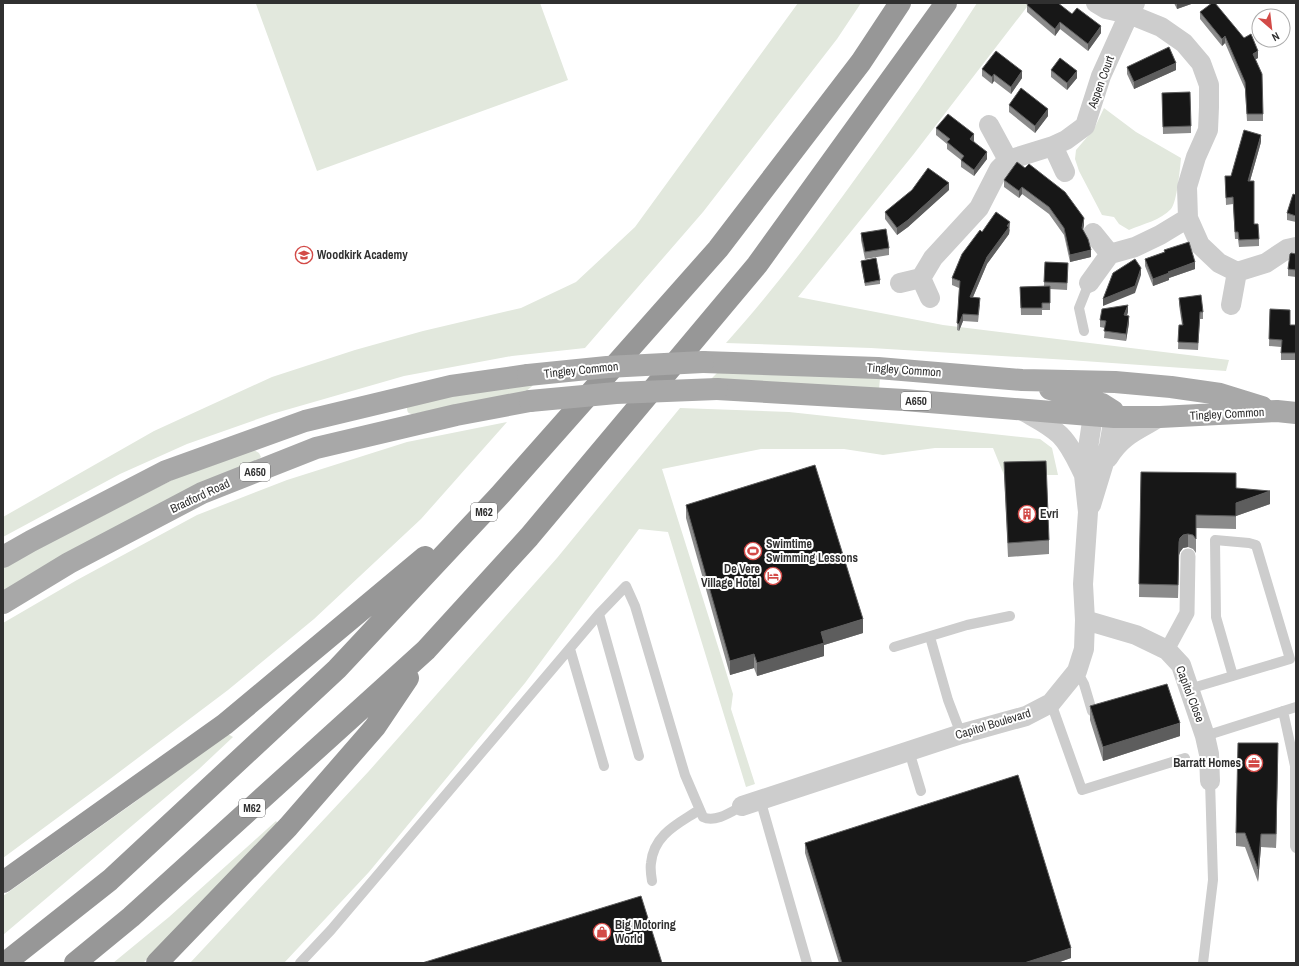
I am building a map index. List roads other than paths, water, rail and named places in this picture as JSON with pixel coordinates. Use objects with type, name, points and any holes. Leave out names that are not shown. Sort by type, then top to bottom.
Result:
[{"type":"highway","name":"M62","points":[[5,963],[110,880],[331,674],[499,496],[718,249],[860,62],[900,3]]},
{"type":"highway","name":"M62","points":[[75,963],[131,917],[426,650],[529,538],[757,264],[946,3]]},
{"type":"highway","name":"M62","points":[[3,882],[225,724],[499,496]]},
{"type":"highway","name":"M62","points":[[157,963],[288,827],[370,733],[426,650]]},
{"type":"main road","name":"Tingley Common","points":[[3,557],[166,471],[305,421],[451,386],[528,375],[607,367],[703,362],[878,368],[1022,380],[1116,382],[1171,387],[1220,394],[1286,412]]},
{"type":"main road","points":[[1022,380],[1103,412],[1116,382]]},
{"type":"main road","name":"Tingley Common","points":[[530,401],[616,393],[717,389],[904,400],[1020,410],[1103,412],[1160,417],[1286,412]]},
{"type":"main road","name":"Bradford Road","points":[[3,603],[69,563],[202,493],[316,448],[456,415],[530,401]]},
{"type":"street","points":[[1096,3],[1106,8],[1132,8],[1184,42],[1201,63],[1209,85],[1210,107],[1208,130],[1196,157],[1186,187],[1188,218],[1200,245],[1219,263],[1237,272],[1266,263],[1287,249],[1296,247]]},
{"type":"street","name":"Aspen Court","points":[[1008,160],[1053,146],[1066,140],[1085,126],[1100,76],[1132,8]]},
{"type":"street","points":[[900,283],[921,278],[933,258],[979,208],[999,169],[1008,160],[989,125]]},
{"type":"street","points":[[1053,146],[1066,172]]},
{"type":"street","points":[[1089,283],[1110,254],[1135,247],[1160,235],[1188,218]]},
{"type":"street","points":[[1093,233],[1110,254]]},
{"type":"street","points":[[1231,305],[1237,272]]},
{"type":"street","points":[[921,278],[930,298]]},
{"type":"street","name":"Capitol Boulevard","points":[[751,803],[960,734],[1026,716],[1051,703],[1076,671],[1084,649],[1085,620],[1083,584],[1088,512],[1084,475],[1070,446],[1060,434],[1020,410]]},
{"type":"street","name":"Capitol Boulevard","points":[[1088,512],[1109,446],[1103,412]]},
{"type":"street","name":"Capitol Boulevard","points":[[1084,475],[1103,412]]},
{"type":"street","name":"Capitol Boulevard","points":[[1103,466],[1115,446],[1126,437],[1160,417]]},
{"type":"street","points":[[1167,650],[1186,613],[1188,556]]},
{"type":"street","name":"Capitol Close","points":[[1085,620],[1136,635],[1167,650],[1181,665],[1205,736],[1209,754],[1210,781]]},
{"type":"lane","points":[[1084,330],[1079,308],[1089,283]]},
{"type":"lane","points":[[1190,689],[1290,659],[1256,545],[1215,540],[1216,617],[1233,676]]},
{"type":"lane","points":[[301,963],[331,930],[600,614],[626,586],[635,606],[685,775],[699,810],[703,817],[711,820],[733,812],[751,803],[807,963]]},
{"type":"lane","points":[[600,614],[639,756]]},
{"type":"lane","points":[[894,647],[967,625],[1010,616]]},
{"type":"lane","points":[[930,637],[948,700],[960,734]]},
{"type":"lane","points":[[570,649],[604,766]]},
{"type":"lane","points":[[1076,671],[1084,684],[1092,711]]},
{"type":"lane","points":[[1051,703],[1082,790],[1185,758]]},
{"type":"lane","points":[[1205,736],[1296,707]]},
{"type":"lane","points":[[1283,711],[1296,766],[1296,848]]},
{"type":"lane","points":[[909,751],[921,791]]},
{"type":"lane","points":[[1203,963],[1213,880],[1210,781]]},
{"type":"lane","points":[[652,881],[651,862],[658,841],[666,832],[699,810]]},
{"type":"place","name":"Woodkirk Academy","points":[[304,255]]},
{"type":"place","name":"Evri","points":[[1027,514]]},
{"type":"place","name":"Swimtime Swimming Lessons","points":[[753,551]]},
{"type":"place","name":"De Vere Village Hotel","points":[[773,576]]},
{"type":"place","name":"Barratt Homes","points":[[1254,763]]},
{"type":"place","name":"Big Motoring World","points":[[602,932]]}]
